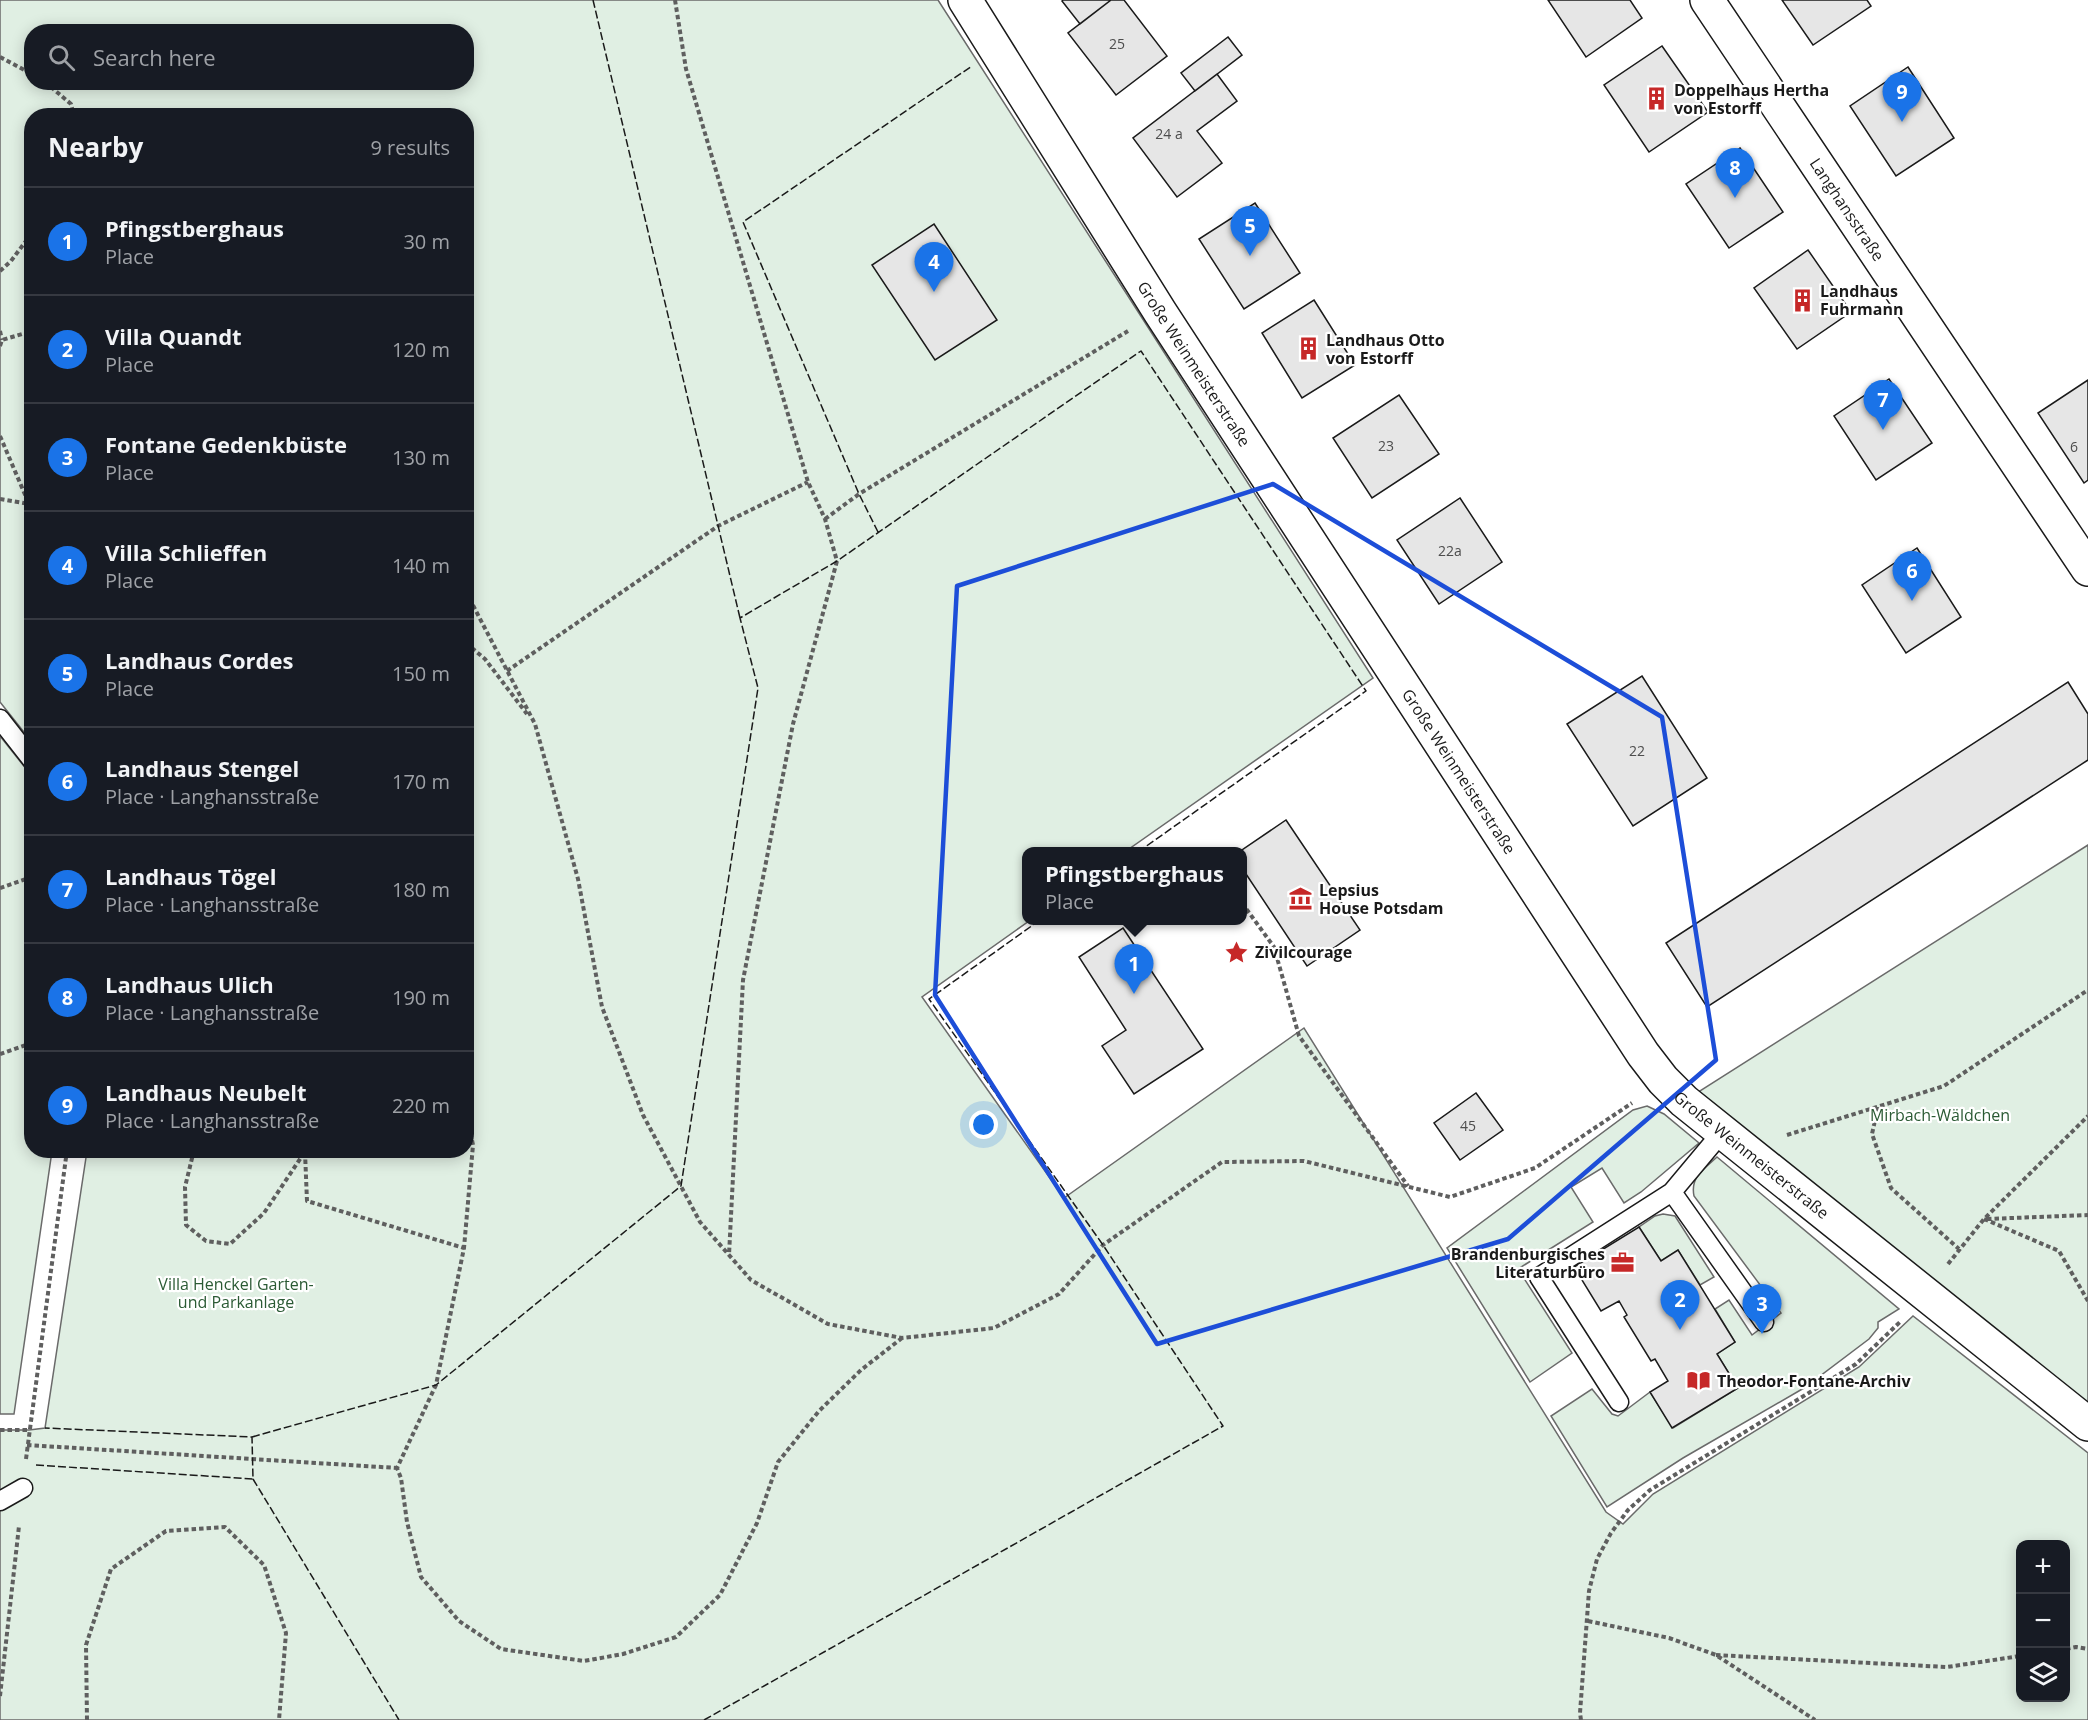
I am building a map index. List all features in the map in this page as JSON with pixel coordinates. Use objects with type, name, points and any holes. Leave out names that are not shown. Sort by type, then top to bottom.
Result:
[{"type":"street","name":"Große Weinmeisterstraße","points":[[965,0],[1160,312],[1643,1054],[1663,1080],[1684,1101],[2088,1424]]},
{"type":"street","name":"Langhansstraße","points":[[1707,0],[2088,569]]},
{"type":"lane","points":[[0,719],[24,750]]},
{"type":"lane","points":[[1619,1402],[1539,1277],[1672,1191],[1733,1140]]},
{"type":"lane","points":[[1672,1191],[1764,1322]]},
{"type":"lane","points":[[0,1501],[23,1488]]},
{"type":"path","points":[[675,0],[687,69],[808,482],[825,519],[837,561],[793,724],[743,980],[729,1255]]},
{"type":"path","points":[[0,57],[24,70]]},
{"type":"path","points":[[54,90],[71,104],[72,108]]},
{"type":"path","points":[[0,271],[24,244]]},
{"type":"path","points":[[825,519],[859,494],[1138,325]]},
{"type":"path","points":[[0,331],[2,340],[0,346]]},
{"type":"path","points":[[2,340],[24,333]]},
{"type":"path","points":[[0,436],[24,490]]},
{"type":"path","points":[[507,670],[718,526],[808,482]]},
{"type":"path","points":[[0,499],[24,502]]},
{"type":"path","points":[[474,607],[535,724],[579,879],[602,1007],[643,1115],[700,1222],[751,1280],[828,1323],[902,1338],[994,1329],[1059,1294],[1103,1245],[1222,1162],[1304,1161],[1450,1197],[1534,1168],[1663,1080]]},
{"type":"path","points":[[474,650],[485,659],[535,724]]},
{"type":"path","points":[[0,888],[24,880]]},
{"type":"path","points":[[1247,910],[1274,948],[1299,1036],[1409,1187]]},
{"type":"path","points":[[1733,1140],[1878,1106],[1944,1086],[2088,990]]},
{"type":"path","points":[[0,1054],[24,1045]]},
{"type":"path","points":[[1878,1106],[1872,1134],[1891,1188],[1959,1249]]},
{"type":"path","points":[[1581,1720],[1589,1591],[1597,1559],[1611,1533],[1628,1510],[1650,1490],[1856,1364],[1898,1325],[1984,1219],[2088,1116]]},
{"type":"path","points":[[0,1696],[27,1445],[66,1158]]},
{"type":"path","points":[[192,1158],[185,1187],[186,1225],[206,1241],[230,1244],[264,1213],[300,1158]]},
{"type":"path","points":[[305,1158],[307,1201],[464,1248]]},
{"type":"path","points":[[472,1158],[464,1248],[436,1385],[397,1468],[401,1478],[407,1522],[421,1577],[459,1621],[501,1649],[584,1661],[623,1654],[676,1636],[720,1595],[757,1523],[778,1462],[819,1411],[861,1370],[902,1338]]},
{"type":"path","points":[[1984,1219],[2088,1215]]},
{"type":"path","points":[[1984,1219],[2059,1251],[2088,1301]]},
{"type":"path","points":[[0,1430],[29,1430]]},
{"type":"path","points":[[27,1445],[397,1468]]},
{"type":"path","points":[[87,1720],[86,1645],[111,1569],[166,1531],[225,1527],[264,1565],[286,1634],[279,1720]]},
{"type":"path","points":[[1587,1621],[1669,1638],[1716,1655],[1815,1720]]},
{"type":"path","points":[[2070,1648],[2088,1649]]},
{"type":"path","points":[[1716,1655],[1947,1667],[2016,1657]]},
{"type":"highlighted area","points":[[1273,484],[1662,717],[1716,1060],[1508,1239],[1157,1344],[935,995],[957,586]]},
{"type":"green space","name":"Villa Henckel Garten- und Parkanlage","points":[[0,0],[938,0],[1373,678],[1132,847],[1022,847],[1023,925],[922,997],[1064,1198],[1304,1028],[1606,1512],[1623,1524],[1653,1494],[1859,1367],[1913,1316],[2088,1453],[2088,1720],[0,1720],[0,1430],[45,1428],[86,1158],[474,1158],[474,108],[24,108],[24,732],[0,702]]},
{"type":"green space","points":[[0,736],[24,766],[24,1158],[51,1158],[14,1414],[0,1414]]},
{"type":"green space","name":"Mirbach-Wäldchen","points":[[2088,845],[2088,1424],[1684,1101]]},
{"type":"green space","points":[[1647,1106],[1664,1114],[1699,1143],[1641,1192],[1624,1203],[1602,1168],[1571,1187],[1593,1222],[1518,1269],[1572,1353],[1530,1382],[1447,1248],[1633,1110]]},
{"type":"green space","points":[[1717,1157],[1899,1309],[1878,1322],[1878,1328],[1869,1339],[1804,1388],[1683,1458],[1607,1507],[1551,1416],[1592,1389],[1612,1414],[1618,1416],[1650,1392],[1673,1428],[1738,1388],[1717,1354],[1735,1342],[1715,1309],[1729,1300],[1752,1335],[1781,1313],[1694,1196],[1696,1178]]},
{"type":"green space","points":[[1663,1214],[1675,1216],[1714,1277],[1700,1285],[1678,1250],[1661,1261],[1639,1227],[1655,1216]]},
{"type":"building","points":[[1063,0],[1111,0],[1080,24]]},
{"type":"building","points":[[1111,0],[1124,0],[1167,56],[1116,95],[1068,33]]},
{"type":"building","points":[[1548,0],[1630,0],[1642,18],[1586,57]]},
{"type":"building","points":[[1782,0],[1867,0],[1871,6],[1813,45]]},
{"type":"building","points":[[1228,37],[1242,55],[1195,91],[1181,73]]},
{"type":"building","name":"Doppelhaus Hertha von Estorff","points":[[1662,46],[1708,112],[1649,152],[1604,85]]},
{"type":"building","points":[[1908,67],[1954,138],[1896,176],[1850,106]]},
{"type":"building","points":[[1217,74],[1237,101],[1197,131],[1222,163],[1177,197],[1133,138]]},
{"type":"building","points":[[1740,148],[1783,212],[1729,248],[1686,184]]},
{"type":"building","points":[[1255,203],[1300,273],[1244,309],[1199,239]]},
{"type":"building","points":[[934,224],[997,320],[935,360],[872,265]]},
{"type":"building","name":"Landhaus Fuhrmann","points":[[1808,250],[1851,312],[1797,349],[1754,288]]},
{"type":"building","name":"Landhaus Otto von Estorff","points":[[1314,300],[1355,365],[1302,398],[1262,333]]},
{"type":"building","points":[[1889,379],[1932,443],[1876,480],[1834,416]]},
{"type":"building","points":[[2088,380],[2088,480],[2084,483],[2038,413]]},
{"type":"building","points":[[1399,395],[1439,454],[1372,498],[1333,438]]},
{"type":"building","points":[[1460,498],[1502,562],[1439,604],[1397,540]]},
{"type":"building","points":[[1917,548],[1961,617],[1906,653],[1862,585]]},
{"type":"building","points":[[1642,676],[1707,778],[1633,826],[1567,724]]},
{"type":"building","points":[[2068,682],[2088,714],[2088,760],[1707,1007],[1666,943]]},
{"type":"building","name":"Lepsius House Potsdam","points":[[1286,820],[1360,930],[1307,966],[1247,876],[1246,847]]},
{"type":"building","points":[[1123,928],[1203,1049],[1134,1094],[1102,1046],[1126,1030],[1079,957]]},
{"type":"building","points":[[1476,1093],[1503,1130],[1460,1160],[1434,1123]]},
{"type":"building","points":[[1639,1227],[1661,1261],[1678,1250],[1735,1342],[1717,1354],[1738,1388],[1672,1428],[1650,1392],[1668,1381],[1655,1359],[1651,1361],[1624,1317],[1627,1315],[1619,1301],[1601,1311],[1574,1267]]},
{"type":"fence","points":[[593,0],[740,618]]},
{"type":"fence","points":[[878,532],[859,494],[743,222],[972,66]]},
{"type":"fence","points":[[252,1437],[436,1385],[681,1186],[758,688],[740,618],[837,561],[1141,351],[1366,691],[1145,847]]},
{"type":"fence","points":[[704,1720],[1223,1426],[1103,1245],[929,999],[1033,925]]},
{"type":"fence","points":[[36,1465],[253,1479],[252,1437],[45,1428]]},
{"type":"fence","points":[[253,1479],[399,1720]]},
{"type":"place","name":"Doppelhaus Hertha von Estorff","points":[[1656,99]]},
{"type":"place","name":"Landhaus Neubelt","points":[[1902,122]]},
{"type":"place","name":"Landhaus Ulich","points":[[1735,198]]},
{"type":"place","name":"Landhaus Cordes","points":[[1250,256]]},
{"type":"place","name":"Villa Schlieffen","points":[[934,292]]},
{"type":"place","name":"Landhaus Fuhrmann","points":[[1802,300]]},
{"type":"place","name":"Landhaus Otto von Estorff","points":[[1308,349]]},
{"type":"place","name":"Landhaus Tögel","points":[[1883,430]]},
{"type":"place","name":"Landhaus Stengel","points":[[1912,601]]},
{"type":"place","name":"Lepsius House Potsdam","points":[[1301,899]]},
{"type":"place","name":"Zivilcourage","points":[[1237,952]]},
{"type":"place","name":"Pfingstberghaus","points":[[1134,994]]},
{"type":"place","name":"Brandenburgisches Literaturbüro","points":[[1623,1263]]},
{"type":"place","name":"Villa Quandt","points":[[1680,1330]]},
{"type":"place","name":"Fontane Gedenkbüste","points":[[1762,1334]]},
{"type":"place","name":"Theodor-Fontane-Archiv","points":[[1699,1381]]}]
